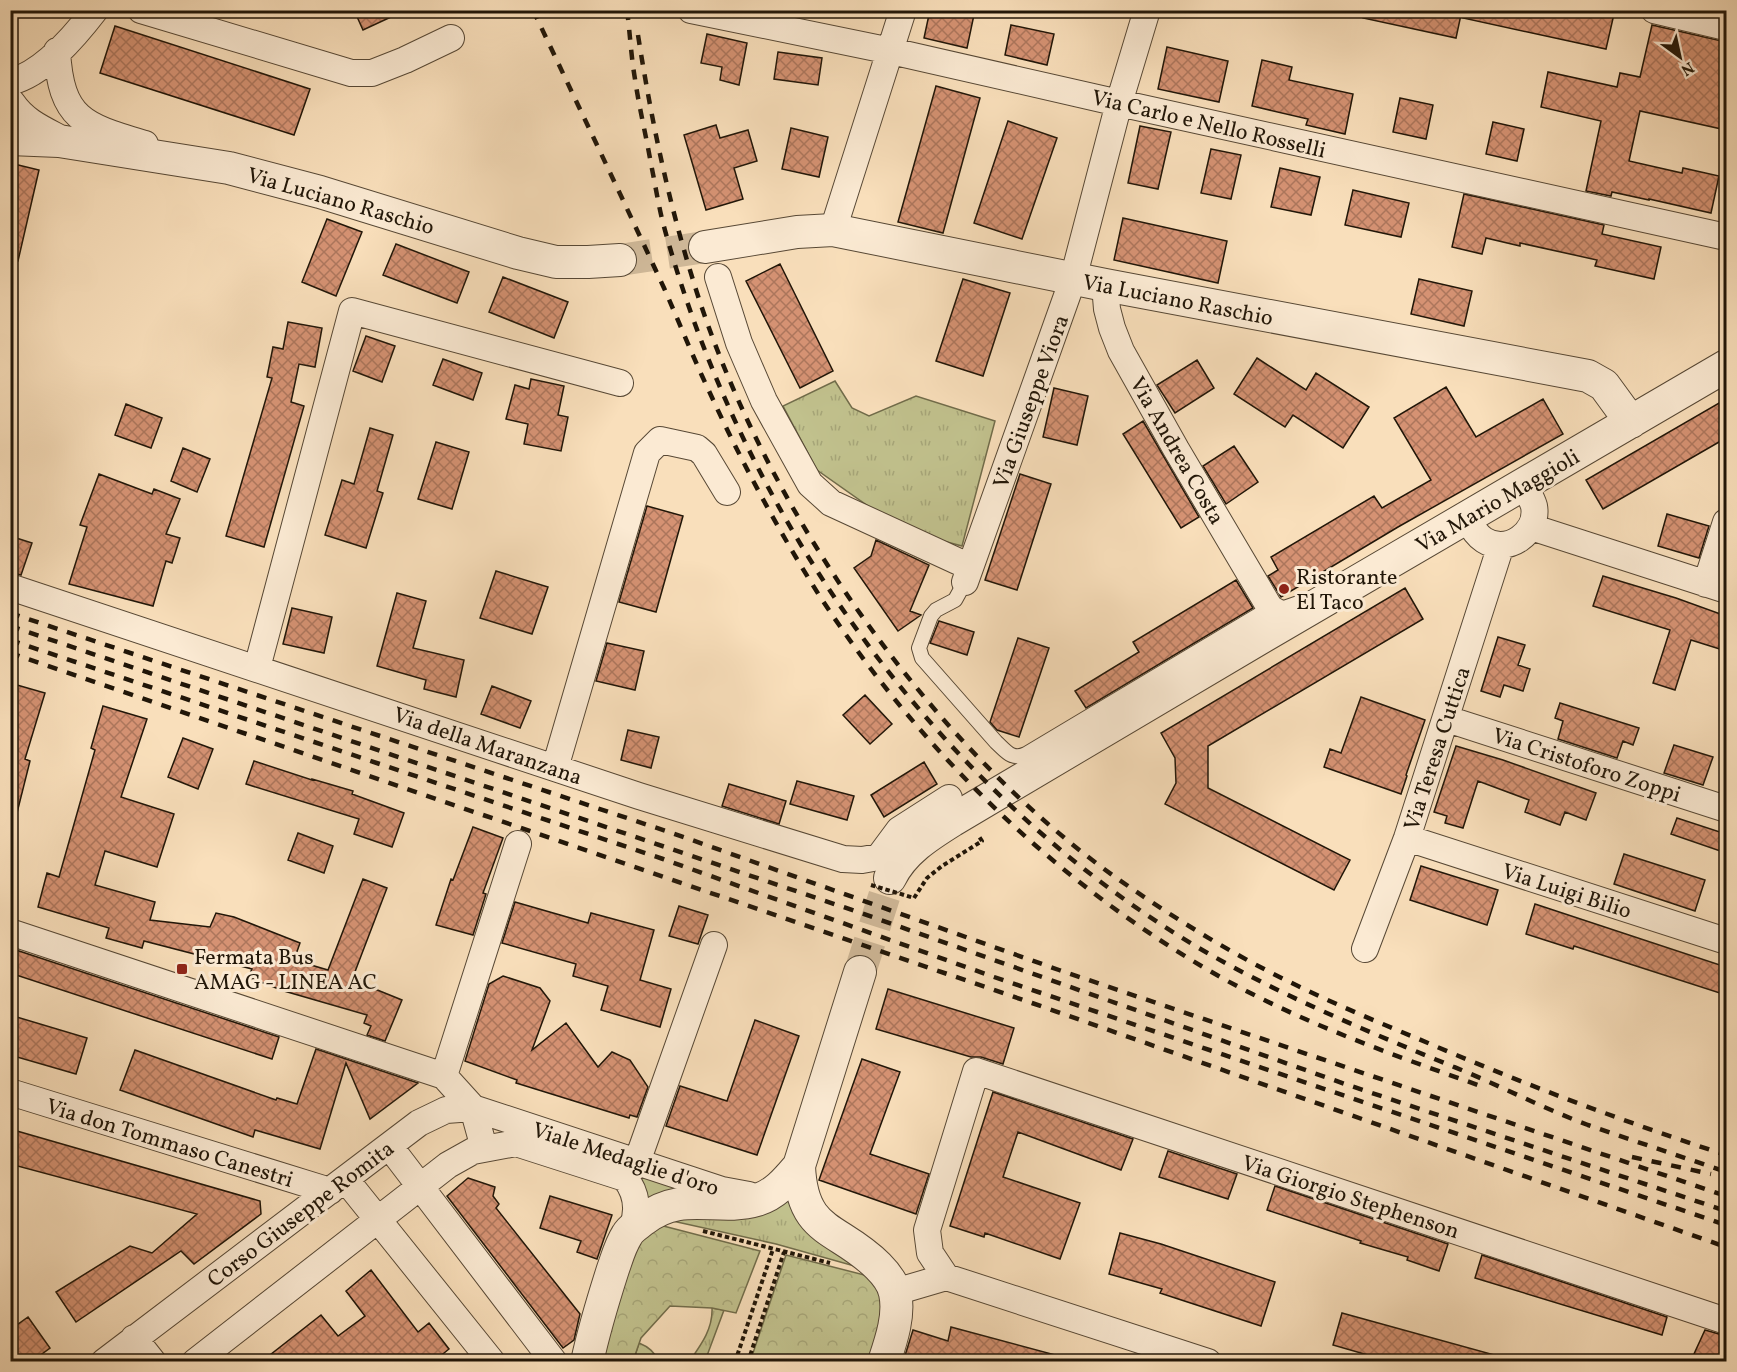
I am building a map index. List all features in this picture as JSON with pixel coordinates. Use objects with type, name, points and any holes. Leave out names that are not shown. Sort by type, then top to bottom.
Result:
[{"type":"street","points":[[10,82],[36,70],[77,33],[95,10]]},
{"type":"street","points":[[141,10],[351,73],[372,73],[451,38]]},
{"type":"street","name":"Via Carlo e Nello Rosselli","points":[[691,10],[891,51],[1726,237]]},
{"type":"street","points":[[833,230],[903,10]]},
{"type":"street","name":"Via Giuseppe Viora","points":[[968,574],[1073,279],[1119,103],[1148,10]]},
{"type":"street","points":[[1654,10],[1726,27]]},
{"type":"street","points":[[57,51],[62,90],[68,105],[84,121],[122,137],[229,168]]},
{"type":"street","points":[[10,105],[30,126],[59,141]]},
{"type":"street","points":[[10,139],[59,141]]},
{"type":"street","name":"Via Luciano Raschio","points":[[59,141],[229,168],[320,192],[518,254],[556,262],[620,260]]},
{"type":"street","name":"Via Luciano Raschio","points":[[705,247],[797,232],[833,230],[1073,279],[1588,376],[1604,385],[1631,422]]},
{"type":"street","points":[[718,277],[738,343],[764,401],[810,484],[831,503],[968,574]]},
{"type":"street","name":"Via Andrea Costa","points":[[1105,285],[1112,328],[1121,351],[1270,608]]},
{"type":"street","points":[[257,668],[352,311],[620,383]]},
{"type":"street","name":"Via Mario Maggioli","points":[[893,882],[906,854],[927,836],[1726,366]]},
{"type":"street","points":[[555,768],[646,453],[660,440],[697,448],[704,454],[727,492]]},
{"type":"street","points":[[1467,518],[1484,541],[1501,545],[1516,542],[1531,527],[1534,517],[1534,506],[1524,485]]},
{"type":"street","points":[[1531,527],[1716,587],[1726,522]]},
{"type":"street","name":"Via Teresa Cuttica","points":[[1365,949],[1407,838],[1501,545]]},
{"type":"street","name":"Via della Maranzana","points":[[10,587],[639,796],[843,858],[862,860],[879,857],[899,830],[950,798]]},
{"type":"street","points":[[1270,608],[1278,614],[1287,615],[1334,596]]},
{"type":"street","name":"Via Cristoforo Zoppi","points":[[1447,719],[1726,809]]},
{"type":"street","name":"Via Luigi Bilio","points":[[1407,838],[1726,941]]},
{"type":"street","points":[[444,1076],[518,844]]},
{"type":"street","points":[[10,932],[444,1076],[473,1108],[484,1148],[465,1154],[420,1187],[195,1362]]},
{"type":"street","points":[[631,1170],[714,945]]},
{"type":"street","points":[[587,1362],[598,1315],[620,1250],[632,1229],[647,1217],[669,1206],[696,1201],[726,1203],[756,1200],[772,1194],[789,1176],[860,972]]},
{"type":"street","name":"Via Giorgio Stephenson","points":[[946,1277],[930,1253],[927,1230],[976,1071],[1726,1321]]},
{"type":"street","name":"Via don Tommaso Canestri","points":[[10,1092],[338,1185]]},
{"type":"street","name":"Corso Giuseppe Romita","points":[[104,1362],[419,1123],[437,1113],[455,1108],[473,1108]]},
{"type":"street","name":"Viale Medaglie d'oro","points":[[473,1108],[631,1170]]},
{"type":"street","name":"Viale Medaglie d'oro","points":[[484,1148],[516,1143],[736,1194],[761,1195],[789,1176]]},
{"type":"street","points":[[390,1147],[554,1362]]},
{"type":"street","name":"Viale Medaglie d'oro","points":[[631,1170],[637,1215],[632,1229]]},
{"type":"street","points":[[789,1176],[814,1218],[835,1236],[868,1256],[883,1271],[895,1292],[895,1319],[884,1362]]},
{"type":"street","points":[[338,1185],[378,1219],[492,1362]]},
{"type":"street","points":[[895,1292],[946,1277],[1202,1360]]},
{"type":"street","points":[[134,1338],[153,1362]]},
{"type":"lane","points":[[968,574],[955,600],[932,613],[919,652],[996,742],[1009,754],[1017,757],[1026,754],[1270,608]]},
{"type":"path","points":[[893,882],[914,898],[927,878],[982,841],[978,834],[970,840]]},
{"type":"path","points":[[893,882],[923,874]]},
{"type":"path","points":[[693,1228],[817,1260]]},
{"type":"path","points":[[735,1362],[773,1249]]},
{"type":"path","points":[[748,1362],[784,1252]]},
{"type":"green space","points":[[835,381],[852,408],[869,416],[916,396],[995,421],[962,546],[932,538],[871,508],[817,470],[783,406]]},
{"type":"green space","points":[[640,1176],[702,1190],[642,1205]]},
{"type":"green space","points":[[799,1185],[883,1274],[776,1244],[650,1216]]},
{"type":"green space","points":[[648,1222],[760,1251],[736,1313],[712,1308],[670,1306],[641,1338],[633,1361],[597,1362],[605,1323]]},
{"type":"green space","points":[[786,1255],[884,1280],[879,1361],[750,1362]]},
{"type":"green space","points":[[712,1308],[724,1310],[705,1361],[689,1362],[702,1343],[711,1323]]},
{"type":"green space","points":[[639,1343],[651,1350],[659,1361],[633,1362]]},
{"type":"building","points":[[354,10],[406,10],[363,30]]},
{"type":"building","points":[[930,10],[975,10],[967,48],[924,38]]},
{"type":"building","points":[[1364,10],[1462,10],[1456,38],[1363,18]]},
{"type":"building","points":[[1464,10],[1598,10],[1614,14],[1606,49],[1463,18]]},
{"type":"building","points":[[1011,25],[1054,34],[1047,65],[1005,55]]},
{"type":"building","points":[[1652,25],[1726,42],[1726,89],[1723,106],[1726,106],[1726,130],[1640,111],[1629,161],[1682,173],[1683,168],[1719,176],[1711,213],[1612,192],[1611,196],[1586,191],[1601,121],[1541,107],[1548,72],[1617,87],[1620,73],[1640,77]]},
{"type":"building","points":[[115,26],[310,89],[294,135],[100,73]]},
{"type":"building","points":[[707,34],[747,43],[739,85],[720,80],[722,67],[701,63]]},
{"type":"building","points":[[1167,47],[1228,61],[1219,102],[1158,89]]},
{"type":"building","points":[[778,52],[822,58],[818,85],[774,79]]},
{"type":"building","points":[[1262,60],[1292,67],[1289,80],[1353,94],[1345,134],[1306,125],[1308,119],[1252,106]]},
{"type":"building","points":[[936,86],[980,98],[943,233],[898,222]]},
{"type":"building","points":[[1400,98],[1433,105],[1426,139],[1393,132]]},
{"type":"building","points":[[1008,121],[1057,138],[1022,239],[974,223]]},
{"type":"building","points":[[1493,122],[1524,129],[1517,161],[1486,154]]},
{"type":"building","points":[[716,125],[720,138],[748,130],[757,161],[734,168],[743,199],[706,210],[684,135]]},
{"type":"building","points":[[1140,126],[1171,132],[1158,189],[1128,183]]},
{"type":"building","points":[[791,128],[828,137],[819,177],[782,169]]},
{"type":"building","points":[[1211,149],[1241,155],[1231,199],[1201,193]]},
{"type":"building","points":[[10,163],[39,170],[18,261],[10,260]]},
{"type":"building","points":[[1280,168],[1320,177],[1311,215],[1271,207]]},
{"type":"building","points":[[1353,190],[1409,203],[1401,237],[1345,225]]},
{"type":"building","points":[[1464,194],[1604,225],[1602,234],[1661,247],[1654,279],[1595,266],[1597,260],[1520,243],[1520,246],[1486,238],[1482,254],[1452,247]]},
{"type":"building","points":[[1123,218],[1227,241],[1218,283],[1114,260]]},
{"type":"building","points":[[327,219],[362,232],[336,296],[302,282]]},
{"type":"building","points":[[396,244],[469,272],[457,303],[383,275]]},
{"type":"building","points":[[780,264],[833,371],[800,388],[746,281]]},
{"type":"building","points":[[503,277],[568,302],[554,338],[489,312]]},
{"type":"building","points":[[963,279],[1010,293],[983,376],[936,361]]},
{"type":"building","points":[[1419,279],[1472,291],[1464,326],[1411,314]]},
{"type":"building","points":[[288,322],[322,328],[315,367],[299,364],[291,402],[304,406],[264,547],[226,536],[272,378],[267,377],[273,347],[283,349]]},
{"type":"building","points":[[366,336],[395,346],[382,382],[353,371]]},
{"type":"building","points":[[1257,358],[1306,390],[1316,373],[1369,407],[1343,448],[1293,415],[1285,427],[1234,394]]},
{"type":"building","points":[[443,359],[482,373],[473,400],[433,385]]},
{"type":"building","points":[[1197,360],[1214,388],[1175,413],[1157,385]]},
{"type":"building","points":[[531,379],[564,386],[558,415],[568,417],[561,451],[524,444],[528,424],[506,419],[515,385],[529,389]]},
{"type":"building","points":[[1446,387],[1476,437],[1543,399],[1563,434],[1398,527],[1281,597],[1268,576],[1278,570],[1271,557],[1374,496],[1382,508],[1431,480],[1394,418]]},
{"type":"building","points":[[1054,388],[1088,396],[1077,445],[1043,437]]},
{"type":"building","points":[[1726,399],[1726,438],[1603,509],[1586,480]]},
{"type":"building","points":[[126,404],[162,418],[151,448],[115,435]]},
{"type":"building","points":[[1143,421],[1199,517],[1181,528],[1123,434]]},
{"type":"building","points":[[370,428],[393,435],[377,491],[383,493],[366,548],[325,535],[342,480],[354,484]]},
{"type":"building","points":[[436,442],[469,452],[452,509],[418,499]]},
{"type":"building","points":[[1234,446],[1258,482],[1226,504],[1203,466]]},
{"type":"building","points":[[183,448],[210,459],[197,492],[171,481]]},
{"type":"building","points":[[99,474],[152,494],[154,489],[180,499],[166,534],[180,538],[172,563],[166,561],[153,606],[69,584],[87,527],[80,525]]},
{"type":"building","points":[[1020,474],[1051,484],[1017,590],[985,580]]},
{"type":"building","points":[[647,506],[683,516],[656,612],[619,602]]},
{"type":"building","points":[[1667,514],[1709,526],[1699,558],[1658,546]]},
{"type":"building","points":[[10,536],[32,543],[21,575],[10,572]]},
{"type":"building","points":[[876,540],[929,565],[910,611],[921,615],[898,631],[854,568],[871,556]]},
{"type":"building","points":[[496,571],[548,587],[532,634],[480,618]]},
{"type":"building","points":[[1603,576],[1726,616],[1726,651],[1691,640],[1675,690],[1653,683],[1670,630],[1593,606]]},
{"type":"building","points":[[1236,580],[1253,608],[1086,708],[1075,691],[1139,652],[1133,642]]},
{"type":"building","points":[[1405,588],[1423,619],[1208,746],[1208,788],[1350,860],[1334,890],[1165,804],[1176,783],[1175,758],[1161,733]]},
{"type":"building","points":[[397,593],[426,601],[413,648],[464,660],[456,697],[424,689],[426,680],[377,666]]},
{"type":"building","points":[[292,608],[332,617],[324,653],[283,644]]},
{"type":"building","points":[[939,621],[974,632],[967,655],[930,643]]},
{"type":"building","points":[[1498,637],[1525,645],[1518,665],[1530,669],[1523,691],[1504,685],[1500,697],[1481,691]]},
{"type":"building","points":[[1018,638],[1049,648],[1019,737],[997,730],[990,722]]},
{"type":"building","points":[[607,643],[644,651],[635,690],[596,681]]},
{"type":"building","points":[[17,685],[45,693],[25,759],[30,761],[17,813],[10,812],[10,705]]},
{"type":"building","points":[[492,686],[531,701],[520,728],[481,714]]},
{"type":"building","points":[[865,695],[892,724],[870,744],[843,715]]},
{"type":"building","points":[[1361,697],[1425,720],[1401,794],[1324,767],[1330,749],[1341,753]]},
{"type":"building","points":[[1560,703],[1639,728],[1633,745],[1623,741],[1617,758],[1558,739],[1563,721],[1555,718]]},
{"type":"building","points":[[103,706],[147,719],[121,797],[174,814],[157,867],[105,851],[95,885],[155,902],[150,920],[210,927],[216,913],[234,917],[300,943],[294,960],[328,970],[363,879],[387,888],[353,977],[361,979],[360,983],[402,1000],[385,1041],[367,1035],[371,1026],[364,1023],[367,1015],[284,991],[248,977],[252,969],[144,941],[142,948],[106,938],[109,928],[38,907],[47,873],[59,877],[95,750],[91,748]]},
{"type":"building","points":[[628,730],[659,737],[651,768],[621,760]]},
{"type":"building","points":[[183,738],[213,749],[198,789],[168,777]]},
{"type":"building","points":[[1674,745],[1713,757],[1703,785],[1664,773]]},
{"type":"building","points":[[1456,746],[1596,793],[1586,820],[1565,812],[1560,825],[1525,812],[1529,800],[1478,781],[1463,828],[1445,823],[1447,816],[1434,812]]},
{"type":"building","points":[[254,761],[353,791],[352,794],[404,813],[392,847],[354,834],[359,819],[246,784]]},
{"type":"building","points":[[924,762],[937,784],[884,817],[871,795]]},
{"type":"building","points":[[797,781],[854,796],[847,820],[790,804]]},
{"type":"building","points":[[729,784],[786,801],[779,824],[722,806]]},
{"type":"building","points":[[1677,818],[1726,834],[1726,853],[1671,834]]},
{"type":"building","points":[[473,827],[503,838],[483,893],[486,894],[473,935],[436,925],[451,879],[453,880]]},
{"type":"building","points":[[298,833],[333,846],[324,873],[288,860]]},
{"type":"building","points":[[1624,854],[1705,880],[1695,911],[1614,884]]},
{"type":"building","points":[[1421,866],[1498,890],[1487,925],[1410,900]]},
{"type":"building","points":[[515,902],[588,923],[591,913],[654,930],[640,980],[671,989],[660,1027],[601,1010],[608,986],[573,976],[576,964],[502,943]]},
{"type":"building","points":[[1535,904],[1726,967],[1726,995],[1574,946],[1573,949],[1526,934]]},
{"type":"building","points":[[679,906],[708,915],[698,944],[669,936]]},
{"type":"building","points":[[10,948],[279,1037],[272,1059],[10,973]]},
{"type":"building","points":[[503,976],[540,988],[550,1001],[532,1050],[566,1023],[598,1067],[612,1052],[630,1060],[648,1087],[637,1117],[630,1115],[629,1118],[516,1083],[517,1080],[465,1061],[489,984]]},
{"type":"building","points":[[888,989],[1014,1028],[1003,1064],[876,1029]]},
{"type":"building","points":[[10,1015],[87,1038],[76,1074],[10,1055]]},
{"type":"building","points":[[755,1020],[799,1036],[757,1155],[666,1126],[680,1086],[727,1101]]},
{"type":"building","points":[[316,1049],[418,1083],[370,1119],[346,1063],[320,1149],[255,1130],[253,1137],[120,1090],[135,1050],[276,1100],[277,1098],[297,1104]]},
{"type":"building","points":[[862,1059],[900,1072],[870,1154],[929,1174],[916,1214],[819,1180]]},
{"type":"building","points":[[993,1092],[1133,1139],[1121,1170],[1018,1132],[1003,1177],[1080,1203],[1060,1259],[985,1233],[984,1237],[950,1226]]},
{"type":"building","points":[[10,1129],[260,1201],[261,1214],[194,1264],[181,1251],[76,1322],[56,1292],[130,1246],[152,1253],[197,1214],[10,1164]]},
{"type":"building","points":[[1168,1151],[1237,1174],[1228,1199],[1159,1177]]},
{"type":"building","points":[[468,1178],[495,1187],[493,1196],[499,1204],[496,1208],[580,1314],[574,1340],[563,1348],[447,1196]]},
{"type":"building","points":[[1275,1186],[1448,1244],[1439,1271],[1407,1260],[1408,1257],[1360,1243],[1361,1241],[1267,1210]]},
{"type":"building","points":[[550,1196],[612,1215],[597,1259],[577,1252],[581,1241],[540,1228]]},
{"type":"building","points":[[1120,1233],[1161,1244],[1275,1282],[1261,1326],[1160,1293],[1162,1289],[1109,1274]]},
{"type":"building","points":[[1482,1255],[1667,1317],[1662,1335],[1475,1278]]},
{"type":"building","points":[[371,1270],[418,1332],[429,1323],[449,1349],[433,1362],[261,1362],[321,1315],[338,1336],[365,1316],[346,1291]]},
{"type":"building","points":[[1342,1313],[1498,1356],[1497,1362],[1392,1362],[1333,1345]]},
{"type":"building","points":[[28,1317],[50,1348],[31,1362],[10,1362],[10,1330]]},
{"type":"building","points":[[951,1327],[1059,1356],[1058,1362],[903,1362],[913,1330],[948,1341]]},
{"type":"building","points":[[1705,1330],[1726,1336],[1726,1362],[1711,1362],[1694,1354]]},
{"type":"tunnel","points":[[620,260],[705,247]]},
{"type":"tunnel","points":[[860,972],[890,878]]},
{"type":"railway","points":[[533,10],[664,288],[721,417],[775,520],[819,595],[857,651],[943,755],[1039,849],[1146,931],[1203,967],[1303,1018],[1372,1047],[1478,1085]]},
{"type":"railway","points":[[627,10],[632,62],[663,223],[698,332],[744,439],[799,542],[864,639],[937,730],[1019,813],[1108,887],[1204,951],[1234,968],[1327,1013],[1554,1111],[1588,1125],[1726,1172]]},
{"type":"railway","points":[[638,35],[661,159],[684,250],[723,364],[761,449],[807,532],[859,612],[918,689],[981,760],[1048,824],[1118,879],[1228,950],[1347,1009],[1502,1074],[1726,1155]]},
{"type":"railway","points":[[10,613],[672,833],[1059,970],[1726,1196]]},
{"type":"railway","points":[[10,626],[861,913],[1345,1084],[1726,1211]]},
{"type":"railway","points":[[10,640],[663,859],[994,977],[1726,1225]]},
{"type":"railway","points":[[10,653],[1032,1003],[1726,1247]]},
{"type":"railway","points":[[1632,1157],[1711,1174]]},
{"type":"place","name":"Ristorante El Taco","points":[[1284,589]]},
{"type":"place","name":"Fermata Bus AMAG - LINEA AC","points":[[182,969]]}]
